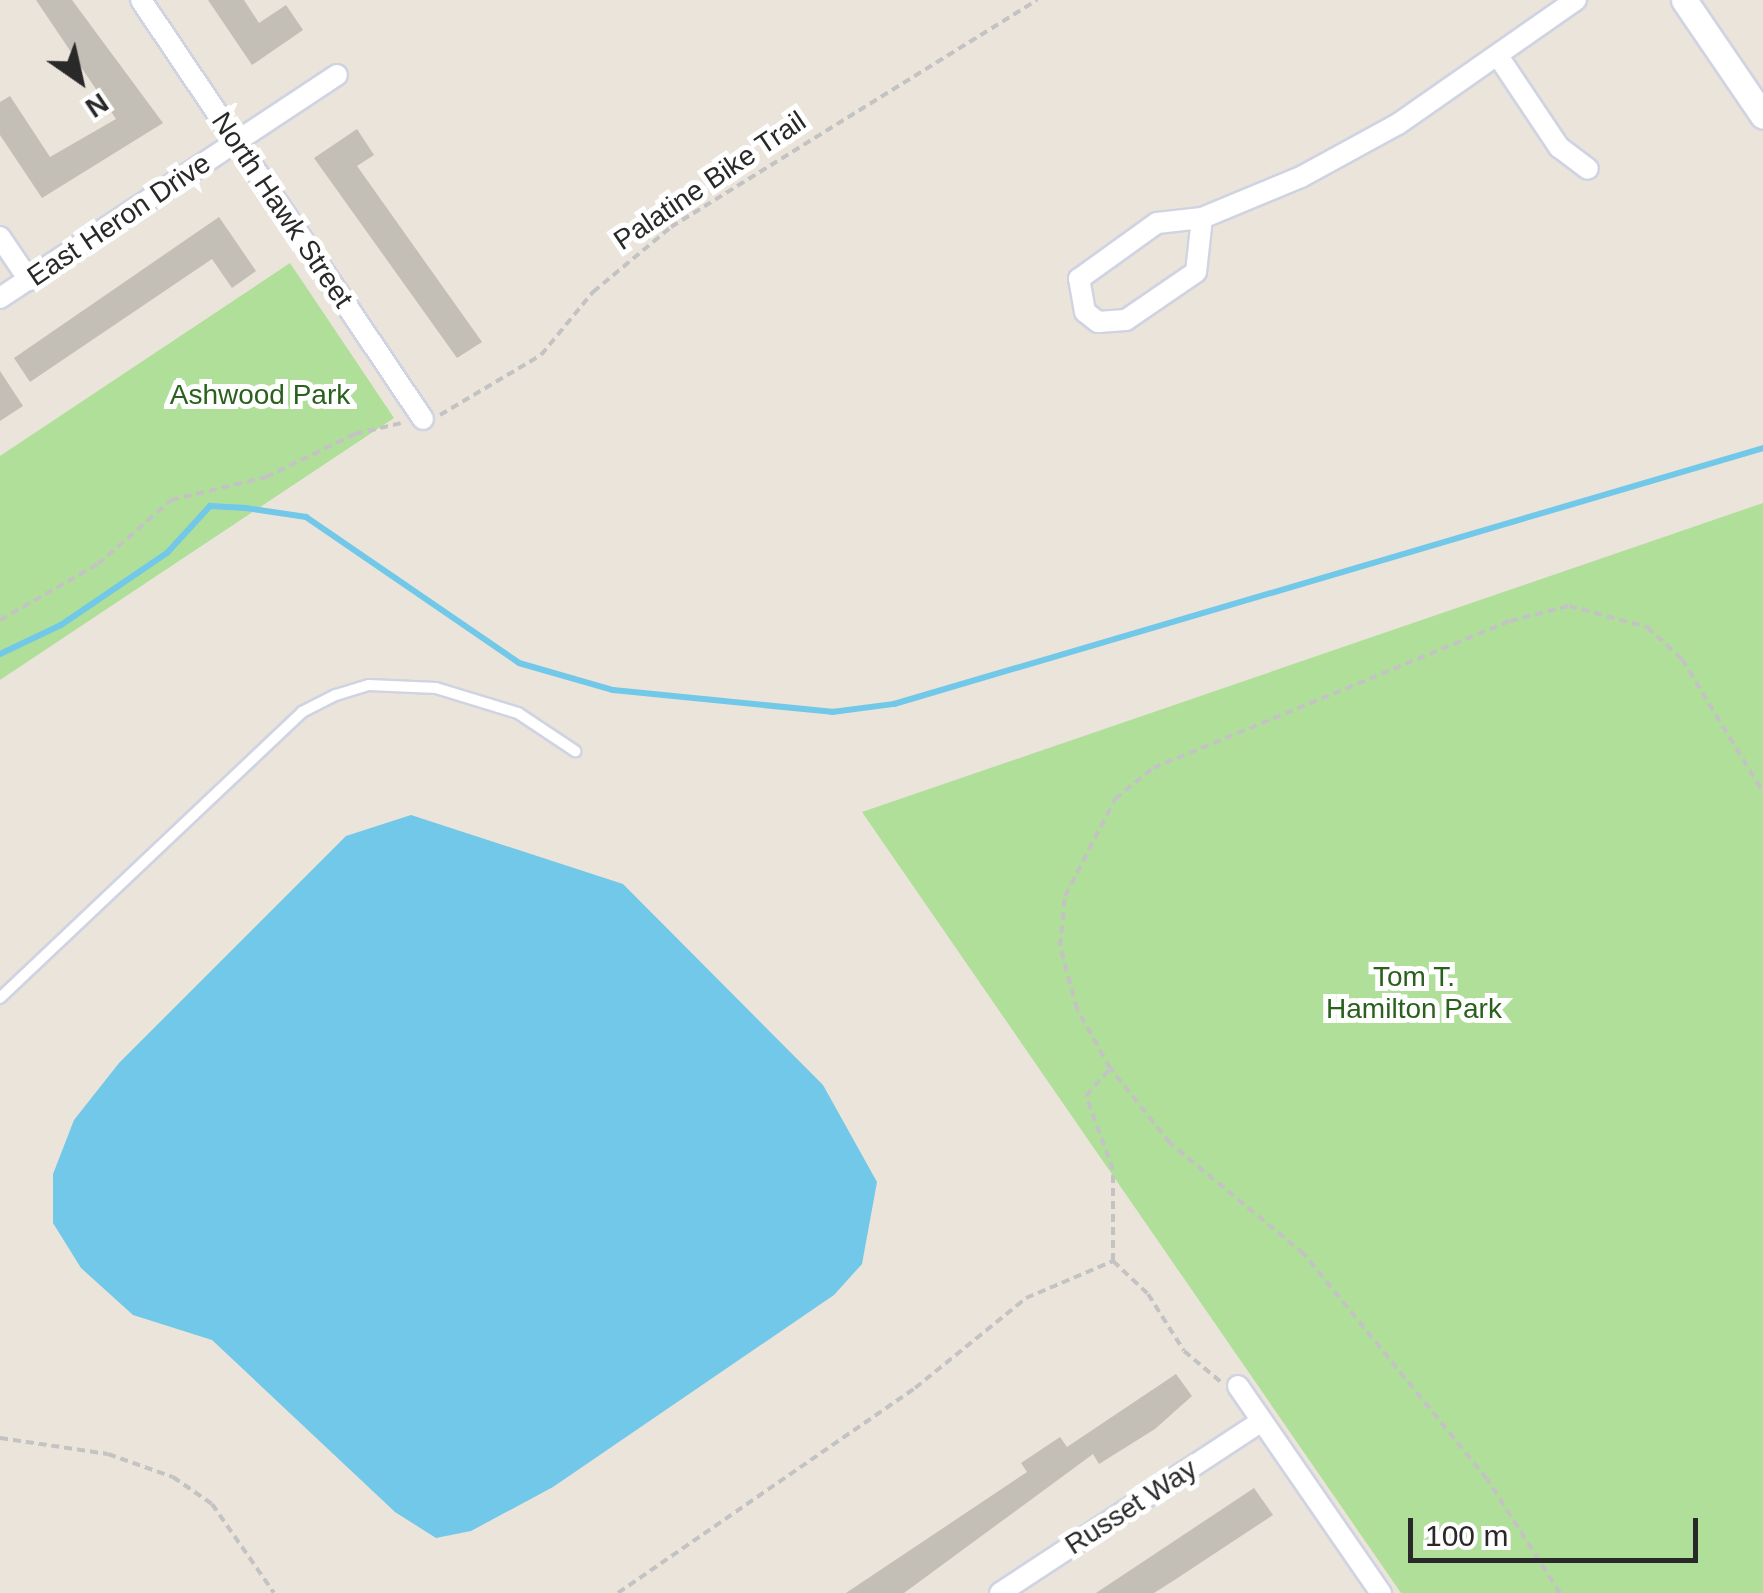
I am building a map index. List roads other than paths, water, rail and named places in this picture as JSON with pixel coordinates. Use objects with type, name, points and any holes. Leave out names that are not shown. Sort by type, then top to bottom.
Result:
[{"type":"street","name":"North Hawk Street","points":[[141,0],[424,420]]},
{"type":"street","points":[[1202,218],[1196,272],[1126,320],[1098,322],[1085,312],[1079,280],[1157,223],[1202,218],[1317,168],[1498,56],[1576,0]]},
{"type":"street","points":[[1684,0],[1763,116]]},
{"type":"street","points":[[1498,56],[1560,147],[1588,169]]},
{"type":"street","name":"East Heron Drive","points":[[0,298],[337,74]]},
{"type":"street","points":[[0,237],[29,280]]},
{"type":"street","points":[[1238,1386],[1381,1593]]},
{"type":"street","name":"Russet Way","points":[[1000,1593],[1262,1420]]},
{"type":"lane","points":[[0,998],[302,712],[336,695],[369,685],[436,688],[518,713],[575,751]]},
{"type":"water","points":[[411,815],[623,884],[823,1085],[877,1182],[862,1264],[834,1295],[553,1487],[471,1531],[436,1538],[395,1512],[212,1340],[133,1315],[81,1268],[53,1223],[53,1174],[74,1120],[119,1063],[346,836]]},
{"type":"waterway","points":[[0,654],[61,625],[167,553],[210,506],[246,508],[306,517],[519,663],[613,690],[832,712],[894,704],[1763,448]]},
{"type":"park label","name":"Ashwood Park","points":[[260,395]]},
{"type":"park label","name":"Tom T. Hamilton Park","points":[[1414,993]]}]
